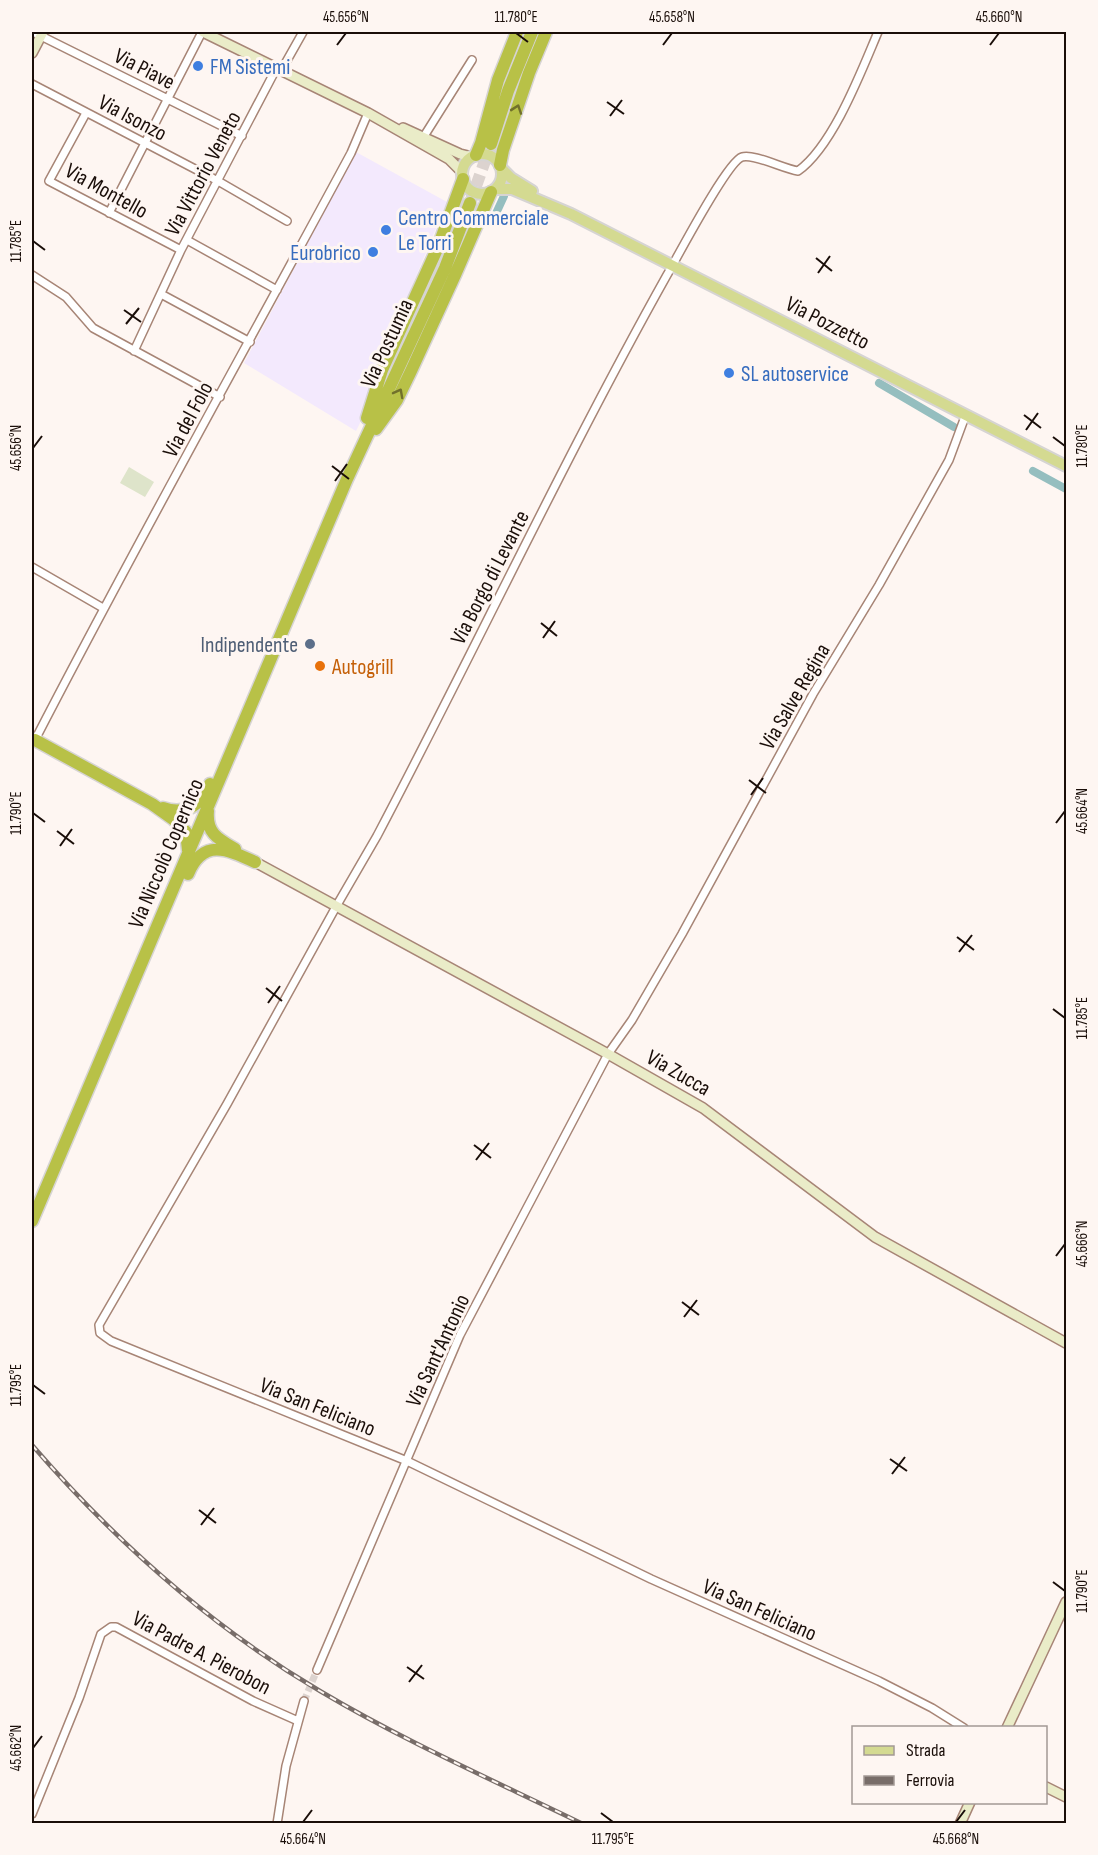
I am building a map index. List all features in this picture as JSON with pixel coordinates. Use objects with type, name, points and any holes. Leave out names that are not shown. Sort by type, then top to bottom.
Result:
[{"type":"highway","points":[[474,156],[481,143],[498,80],[517,32]]},
{"type":"highway","points":[[491,144],[508,91],[532,32]]},
{"type":"highway","points":[[501,166],[503,150],[529,73],[546,32]]},
{"type":"highway","points":[[347,479],[382,370],[438,247],[463,176]]},
{"type":"highway","points":[[347,479],[377,428],[397,400],[493,190]]},
{"type":"highway","name":"Via Postumia","points":[[338,501],[445,268],[470,203]]},
{"type":"highway","name":"Via Niccolò Copernico","points":[[32,1221],[338,501]]},
{"type":"highway","points":[[152,804],[178,812],[195,806],[206,795],[222,756],[242,726]]},
{"type":"highway","points":[[33,739],[152,804],[183,827],[188,837],[188,854]]},
{"type":"highway","points":[[210,801],[207,823],[212,833],[255,862]]},
{"type":"highway","points":[[152,938],[173,907],[195,859],[201,854],[207,851],[223,850],[255,862]]},
{"type":"main road","points":[[482,154],[493,157],[501,166],[501,181],[493,190],[485,193],[474,192],[465,184],[463,176],[467,162],[474,156],[482,154]]},
{"type":"main road","name":"Via Pozzetto","points":[[501,166],[511,178],[571,214],[1066,466]]},
{"type":"main road","name":"Via Pozzetto","points":[[493,190],[512,189],[571,214]]},
{"type":"street","points":[[109,213],[203,32],[422,140],[460,154],[474,156]]},
{"type":"street","name":"Via Vittorio Veneto","points":[[134,351],[181,250],[242,136],[303,32]]},
{"type":"street","name":"Via Borgo di Levante","points":[[337,905],[378,836],[619,363],[672,265],[733,163],[742,157],[754,157],[786,170],[798,171],[811,162],[828,139],[866,62],[878,32]]},
{"type":"street","points":[[32,53],[39,33]]},
{"type":"street","name":"Via Piave","points":[[39,33],[167,100],[242,136]]},
{"type":"street","points":[[422,140],[472,60]]},
{"type":"street","name":"Via Isonzo","points":[[32,84],[218,181],[287,221]]},
{"type":"street","name":"Via Montello","points":[[86,112],[49,181],[181,250]]},
{"type":"street","name":"Via del Folo","points":[[33,739],[278,290],[351,153],[368,113]]},
{"type":"street","points":[[422,140],[449,159],[463,176]]},
{"type":"street","points":[[187,240],[278,290]]},
{"type":"street","points":[[32,275],[66,297],[93,328],[219,397]]},
{"type":"street","points":[[161,294],[250,342]]},
{"type":"street","name":"Via Salve Regina","points":[[608,1054],[632,1020],[682,934],[809,703],[879,585],[948,460],[966,414]]},
{"type":"street","points":[[32,567],[103,608]]},
{"type":"street","name":"Via Zucca","points":[[255,862],[703,1108],[875,1237],[1066,1343]]},
{"type":"street","name":"Via San Feliciano","points":[[337,905],[227,1104],[99,1325],[100,1333],[111,1341],[407,1461],[641,1574],[879,1682],[932,1708],[961,1726]]},
{"type":"street","name":"Via Sant'Antonio","points":[[317,1670],[460,1335],[608,1054]]},
{"type":"street","points":[[1008,1726],[1066,1602]]},
{"type":"street","name":"Via Padre A. Pierobon","points":[[32,1814],[82,1689],[101,1634],[111,1627],[116,1627],[253,1701],[298,1721]]},
{"type":"street","points":[[277,1824],[286,1766],[304,1701]]},
{"type":"street","points":[[1047,1788],[1066,1797]]},
{"type":"street","points":[[960,1824],[970,1804]]},
{"type":"shaded area","points":[[356,152],[447,202],[376,373],[365,413],[356,431],[244,363]]},
{"type":"green space","points":[[129,467],[154,482],[145,497],[120,483]]},
{"type":"waterway","points":[[493,220],[504,196]]},
{"type":"waterway","points":[[879,383],[954,427]]},
{"type":"waterway","points":[[1033,471],[1066,489]]},
{"type":"tunnel","points":[[470,203],[491,144]]},
{"type":"tunnel","points":[[304,1701],[317,1670]]},
{"type":"railway","points":[[32,1445],[97,1515],[166,1580],[240,1639],[279,1666],[384,1727],[583,1824]]},
{"type":"place","name":"FM Sistemi","points":[[198,66]]},
{"type":"place","name":"Centro Commerciale Le Torri","points":[[386,230]]},
{"type":"place","name":"Eurobrico","points":[[373,252]]},
{"type":"place","name":"SL autoservice","points":[[729,373]]},
{"type":"place","name":"Indipendente","points":[[310,644]]},
{"type":"place","name":"Autogrill","points":[[320,666]]}]
